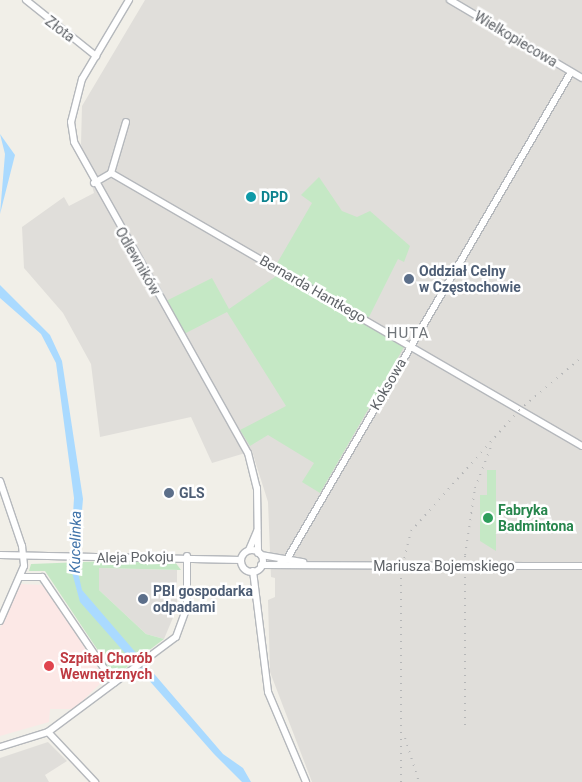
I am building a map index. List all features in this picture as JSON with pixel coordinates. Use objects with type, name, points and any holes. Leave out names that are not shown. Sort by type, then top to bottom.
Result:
[{"type":"street","name":"Złota","points":[[26,0],[96,56]]},
{"type":"street","name":"Odlewników","points":[[129,0],[82,79],[71,122],[74,145],[248,453],[260,522],[259,554]]},
{"type":"street","name":"Wielkopiecowa","points":[[450,0],[582,78]]},
{"type":"street","name":"Koksowa","points":[[279,564],[288,556],[571,72]]},
{"type":"street","points":[[94,183],[111,173],[126,122]]},
{"type":"street","name":"Bernarda Hantkego","points":[[111,173],[582,446]]},
{"type":"street","points":[[0,481],[23,557],[20,577],[0,621]]},
{"type":"street","points":[[249,550],[259,554],[261,565],[252,571],[245,569],[241,560],[249,550],[260,522]]},
{"type":"street","name":"Mariusza Bojemskiego","points":[[259,554],[288,556],[307,563]]},
{"type":"street","name":"Aleja Pokoju","points":[[0,555],[23,557],[187,556],[241,560]]},
{"type":"street","points":[[0,747],[48,732],[176,637],[183,624],[187,556]]},
{"type":"street","name":"Mariusza Bojemskiego","points":[[261,565],[307,563],[582,566]]},
{"type":"street","points":[[252,571],[268,692],[306,782]]},
{"type":"street","points":[[20,577],[42,577],[114,683]]},
{"type":"street","points":[[48,732],[95,782]]},
{"type":"shaded area","points":[[145,0],[582,0],[582,782],[312,782],[270,672],[268,600],[275,597],[275,578],[271,577],[268,502],[252,451],[212,463],[191,417],[100,437],[91,364],[63,313],[24,268],[22,227],[64,197],[69,206],[94,193],[81,144],[82,106]]},
{"type":"shaded area","name":"PBI gospodarka odpadami","points":[[99,568],[177,570],[177,608],[164,639],[146,634],[99,590]]},
{"type":"shaded area","name":"Szpital Chorób Wewnętrznych","points":[[20,584],[44,585],[105,679],[74,709],[50,709],[49,722],[0,736],[0,628]]},
{"type":"shaded area","points":[[48,742],[67,761],[45,775],[49,782],[0,782],[0,758]]},
{"type":"green space","points":[[319,177],[342,211],[357,217],[370,211],[410,246],[404,262],[398,259],[366,323],[404,347],[320,493],[302,482],[314,463],[268,435],[250,446],[240,430],[286,406],[227,312],[184,334],[166,301],[212,278],[229,309],[285,270],[276,265],[312,203],[301,195]]},
{"type":"green space","name":"Fabryka Badmintona","points":[[487,470],[496,470],[496,551],[480,541],[480,495],[487,495]]},
{"type":"green space","points":[[109,561],[175,562],[181,570],[99,568],[99,590],[146,634],[164,639],[115,676],[45,571],[29,571],[31,564]]},
{"type":"water","points":[[0,134],[15,155],[0,214],[5,154]]},
{"type":"water","name":"Kucelinka","points":[[0,285],[50,335],[62,361],[83,499],[77,568],[82,590],[223,754],[243,768],[251,782],[242,782],[214,754],[80,602],[70,565],[74,498],[56,363],[41,334],[0,298]]},
{"type":"railway","points":[[401,782],[401,572],[411,531],[519,410],[582,357]]},
{"type":"railway","points":[[465,725],[465,555],[475,488],[492,444]]},
{"type":"railway","points":[[405,738],[419,782]]},
{"type":"place","name":"DPD","points":[[251,197]]},
{"type":"place","name":"Oddział Celny w Częstochowie","points":[[409,279]]},
{"type":"place","name":"GLS","points":[[169,493]]},
{"type":"place","name":"Fabryka Badmintona","points":[[488,518]]},
{"type":"place","name":"PBI gospodarka odpadami","points":[[143,599]]},
{"type":"place","name":"Szpital Chorób Wewnętrznych","points":[[49,666]]},
{"type":"district","name":"HUTA","points":[[408,334]]}]
